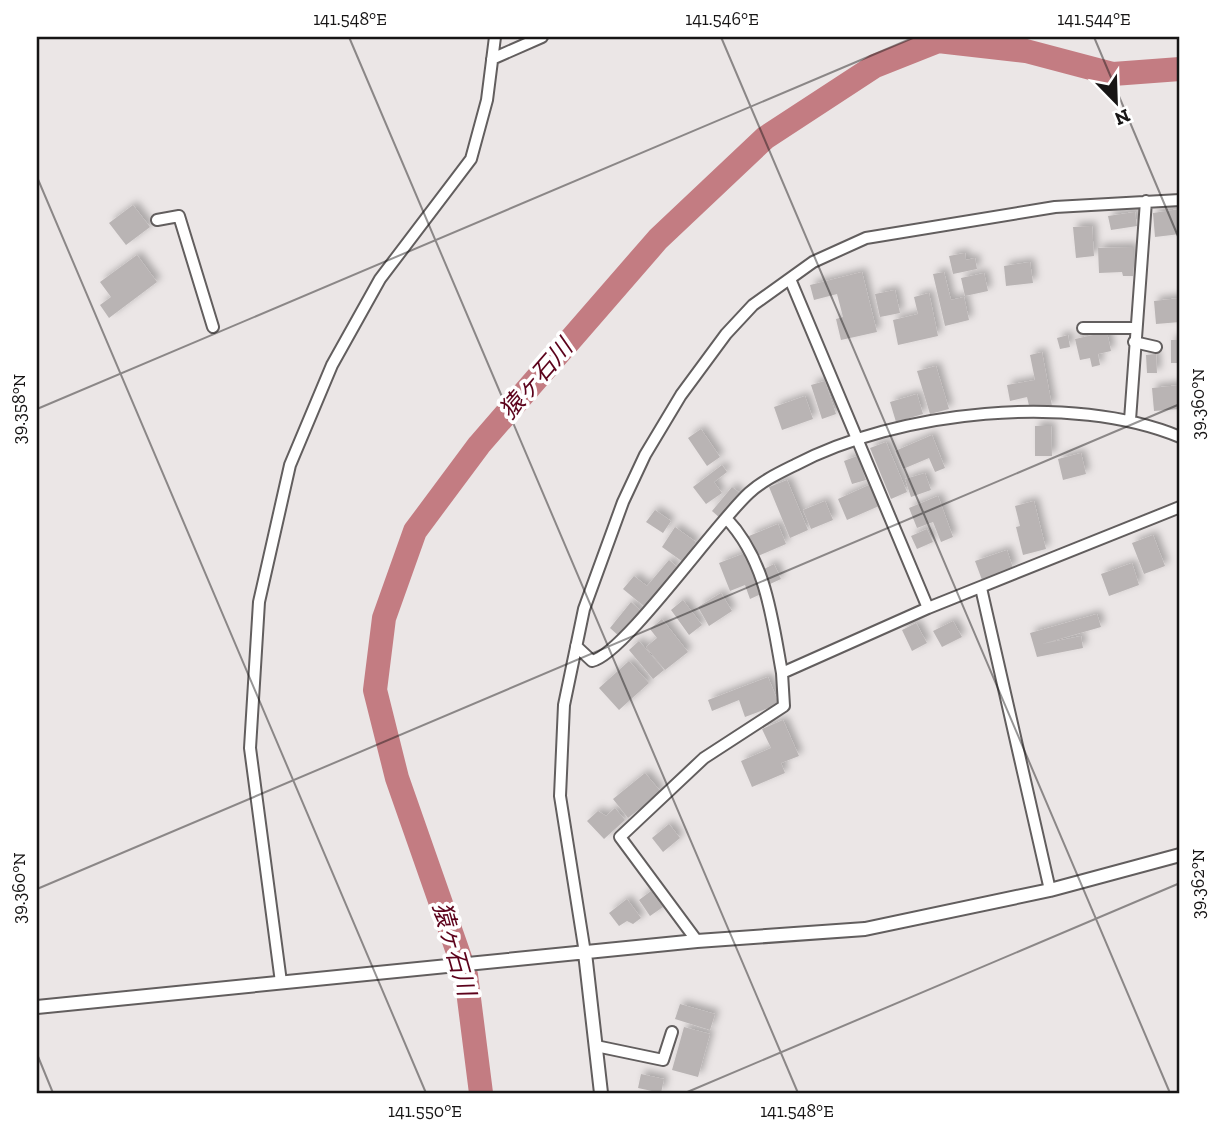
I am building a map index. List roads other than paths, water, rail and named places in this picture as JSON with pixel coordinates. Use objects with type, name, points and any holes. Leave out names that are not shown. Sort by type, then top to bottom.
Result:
[{"type":"street","points":[[281,982],[250,748],[259,602],[290,465],[332,365],[380,279],[471,159],[487,100],[495,37]]},
{"type":"street","points":[[492,59],[542,37]]},
{"type":"street","points":[[601,1093],[585,953],[560,796],[564,705],[594,577],[645,455],[681,395],[726,334],[753,305],[813,262],[866,238],[1055,207],[1180,200]]},
{"type":"street","points":[[1130,420],[1146,201]]},
{"type":"street","points":[[157,220],[179,216],[213,327]]},
{"type":"street","points":[[790,279],[929,608]]},
{"type":"street","points":[[1083,328],[1135,328]]},
{"type":"street","points":[[1134,342],[1156,347]]},
{"type":"street","points":[[576,646],[592,661],[603,658],[633,629],[751,491],[814,455],[857,439],[953,415],[1072,415],[1130,420],[1180,437]]},
{"type":"street","points":[[782,673],[929,608],[1180,507]]},
{"type":"street","points":[[697,941],[620,836],[704,758],[784,706],[782,673],[769,594],[742,534],[726,518]]},
{"type":"street","points":[[981,589],[1050,890]]},
{"type":"street","points":[[37,1007],[571,956],[697,941],[865,929],[1050,890],[1180,855]]},
{"type":"street","points":[[596,1046],[663,1060],[672,1032]]},
{"type":"waterway","name":"猿ヶ石川","points":[[481,1093],[466,975],[397,778],[375,690],[384,618],[415,531],[479,445],[658,239],[765,138],[875,66],[938,41],[1026,51],[1113,74],[1180,69]]}]
